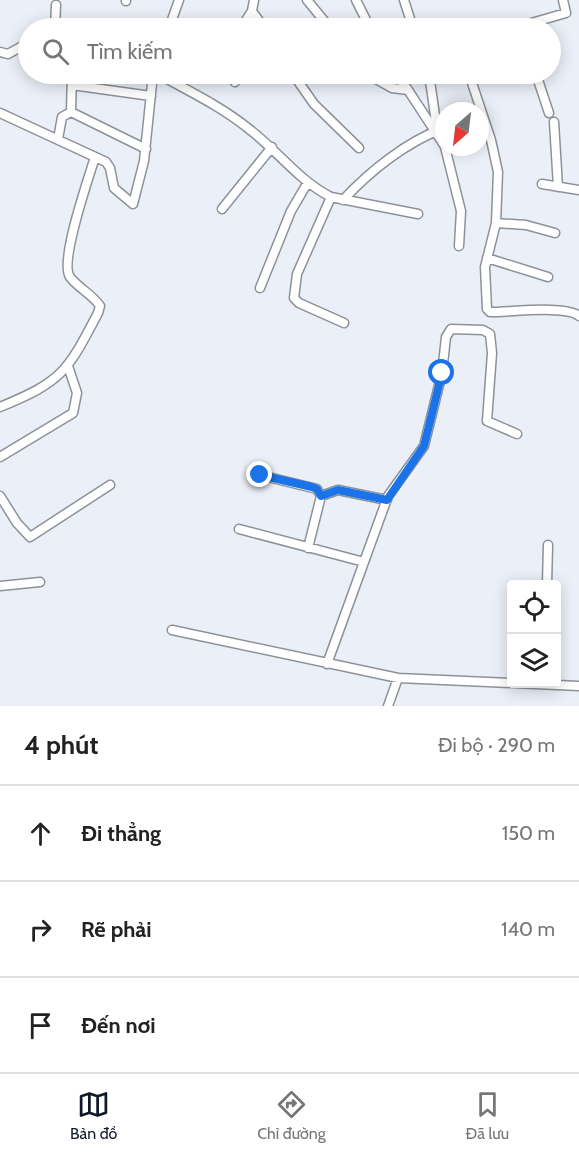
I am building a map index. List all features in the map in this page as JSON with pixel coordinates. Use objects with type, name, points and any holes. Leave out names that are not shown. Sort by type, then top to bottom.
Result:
[{"type":"street","points":[[173,18],[179,0]]},
{"type":"street","points":[[247,18],[254,0]]},
{"type":"street","points":[[307,0],[322,18]]},
{"type":"street","points":[[356,0],[365,18]]},
{"type":"street","points":[[404,0],[410,18]]},
{"type":"street","points":[[550,18],[566,13],[563,0]]},
{"type":"street","points":[[56,5],[56,18]]},
{"type":"street","points":[[252,10],[257,18]]},
{"type":"street","points":[[0,52],[8,54],[18,48]]},
{"type":"street","points":[[0,113],[108,165],[114,188],[133,204],[146,149],[146,128],[152,84]]},
{"type":"street","points":[[176,84],[228,113],[272,147],[308,182],[331,197],[418,214]]},
{"type":"street","points":[[300,84],[314,104],[359,148]]},
{"type":"street","points":[[385,84],[392,88],[408,90]]},
{"type":"street","points":[[404,84],[435,123]]},
{"type":"street","points":[[431,84],[435,102]]},
{"type":"street","points":[[472,84],[477,102]]},
{"type":"street","points":[[539,84],[549,113]]},
{"type":"street","points":[[71,112],[72,85],[151,96]]},
{"type":"street","points":[[58,139],[62,117],[71,112]]},
{"type":"street","points":[[71,112],[146,149]]},
{"type":"street","points":[[554,122],[558,187]]},
{"type":"street","points":[[343,200],[367,175],[435,134]]},
{"type":"street","points":[[489,142],[498,172],[496,223],[487,258],[487,309],[490,312],[566,309],[579,316]]},
{"type":"street","points":[[222,209],[272,147]]},
{"type":"street","points":[[447,156],[461,211],[459,246]]},
{"type":"street","points":[[0,407],[46,387],[68,366],[100,306],[69,276],[67,265],[75,224],[95,158]]},
{"type":"street","points":[[260,288],[291,211],[308,182]]},
{"type":"street","points":[[542,184],[579,190]]},
{"type":"street","points":[[331,197],[297,274],[293,290],[294,298],[299,303],[344,323]]},
{"type":"street","points":[[496,223],[526,225],[555,232]]},
{"type":"street","points":[[487,258],[548,278]]},
{"type":"street","points":[[327,664],[387,500],[424,446],[442,373],[446,337],[451,329],[483,330],[490,334],[492,353],[487,420],[518,434]]},
{"type":"street","points":[[0,458],[73,413],[77,393],[68,366]]},
{"type":"street","points":[[260,475],[317,489],[321,496],[309,548]]},
{"type":"street","points":[[0,496],[17,523],[30,537],[110,485]]},
{"type":"street","points":[[321,496],[338,490],[387,500]]},
{"type":"street","points":[[239,529],[364,562]]},
{"type":"street","points":[[547,580],[548,545]]},
{"type":"street","points":[[0,586],[40,582]]},
{"type":"street","points":[[172,630],[398,678],[507,682]]},
{"type":"street","points":[[388,706],[398,678]]},
{"type":"street","points":[[561,685],[579,686]]},
{"type":"route","points":[[260,475],[312,487],[317,489],[321,496],[338,490],[387,500],[422,452],[442,373]]}]
